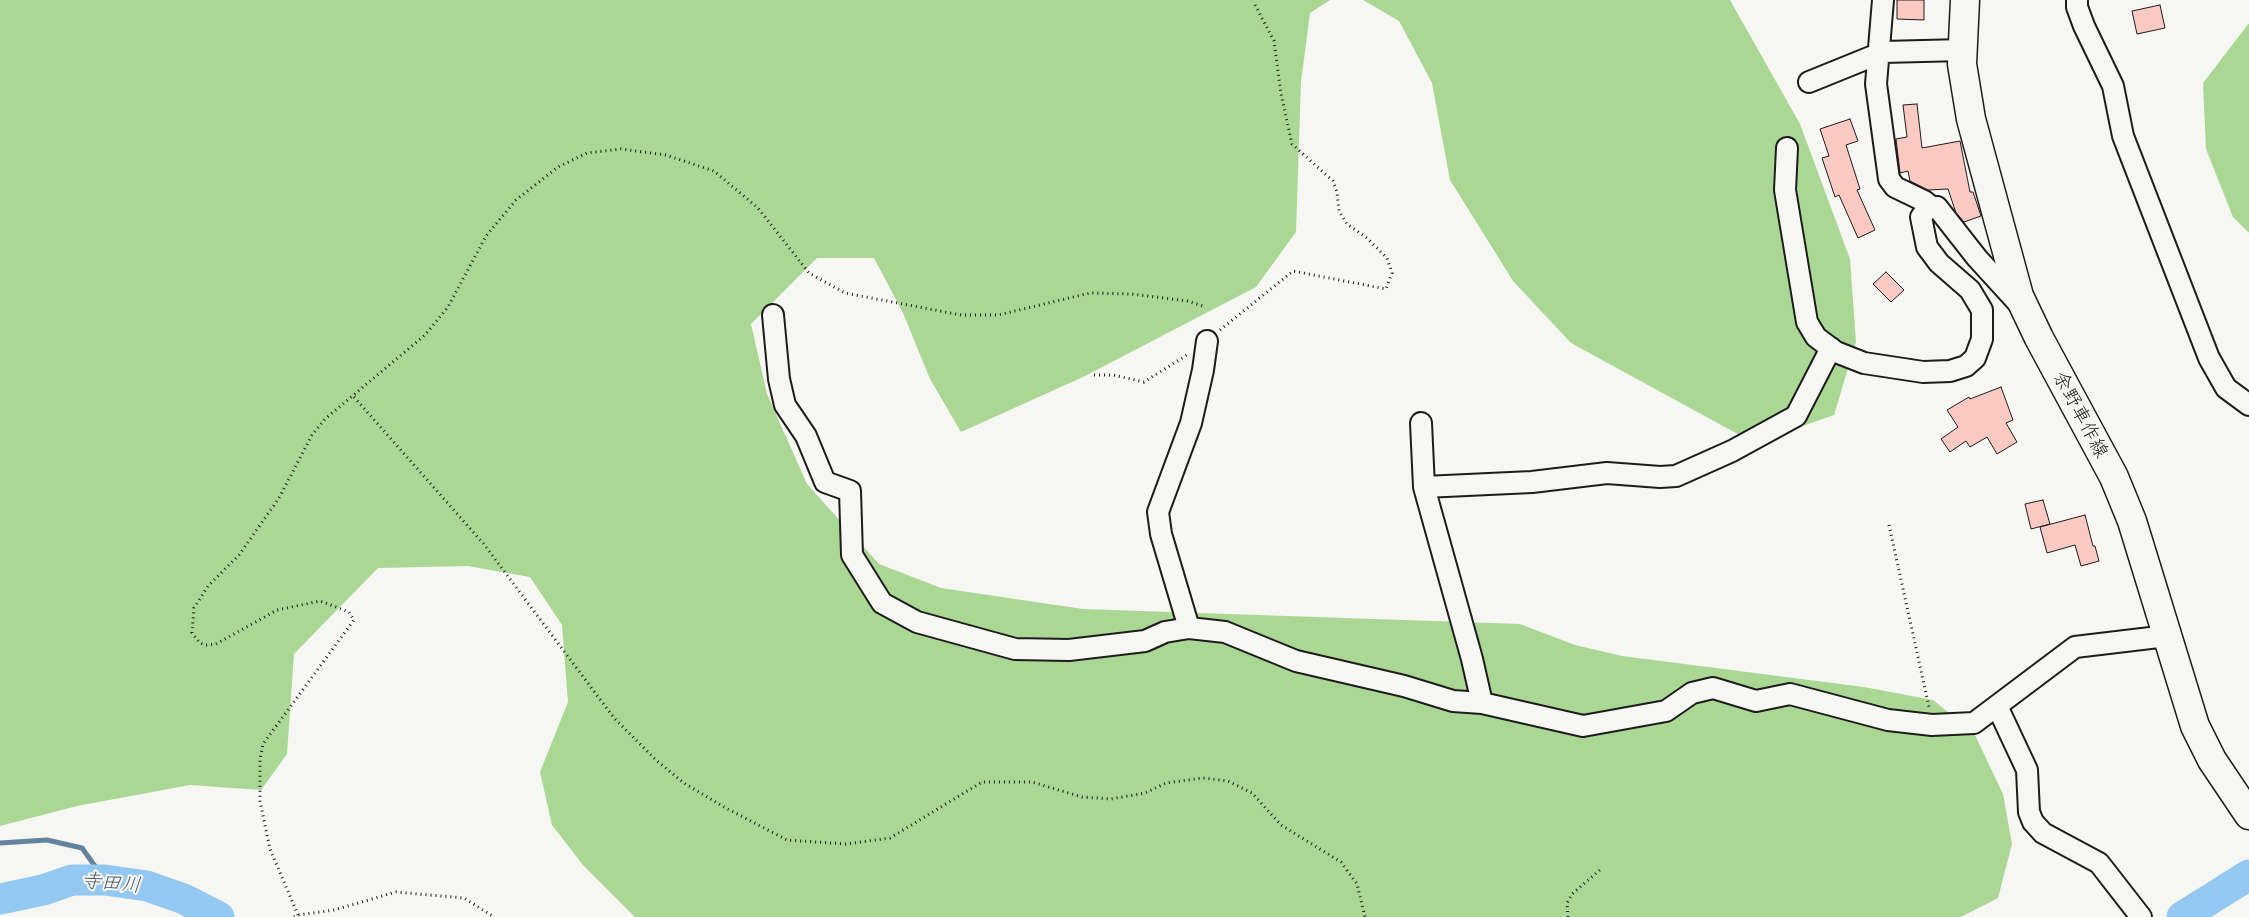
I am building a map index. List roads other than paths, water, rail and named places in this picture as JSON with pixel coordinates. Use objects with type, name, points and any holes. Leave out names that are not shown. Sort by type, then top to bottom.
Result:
[{"type":"main road","name":"余野車作線","points":[[1965,0],[1962,64],[1972,119],[2019,296],[2114,477],[2132,521],[2195,726],[2212,760],[2249,815]]},
{"type":"street","points":[[1882,0],[1876,84],[1889,180],[1895,187],[1924,201],[1933,208],[1937,208],[1977,258],[2027,313]]},
{"type":"street","points":[[2077,0],[2077,6],[2084,26],[2112,86],[2123,136],[2209,358],[2226,388],[2249,405]]},
{"type":"street","points":[[1809,82],[1883,52],[1962,50]]},
{"type":"street","points":[[1787,148],[1785,190],[1807,322],[1816,337],[1831,348],[1864,363],[1922,372],[1950,371],[1966,366],[1975,358],[1982,339],[1982,310],[1970,290],[1939,264],[1927,247],[1921,217],[1927,209],[1933,208]]},
{"type":"street","points":[[773,315],[779,379],[785,405],[806,436],[825,482],[850,491],[852,555],[882,603],[917,622],[1015,649],[1069,650],[1145,642],[1165,632],[1189,628],[1225,632],[1296,661],[1404,686],[1453,701],[1482,703],[1583,726],[1666,711],[1692,693],[1713,688],[1756,701],[1790,694],[1888,720],[1932,725],[1974,723],[2075,648],[2167,636]]},
{"type":"street","points":[[1189,628],[1161,534],[1158,512],[1191,423],[1203,370],[1207,341]]},
{"type":"street","points":[[1424,487],[1532,482],[1607,473],[1660,477],[1676,476],[1732,452],[1796,416],[1831,348]]},
{"type":"street","points":[[1421,423],[1424,487],[1472,659],[1482,703]]},
{"type":"street","points":[[1998,706],[2027,770],[2029,812],[2033,822],[2043,833],[2099,863],[2142,917]]},
{"type":"waterway","points":[[0,843],[47,840],[82,848],[105,880]]},
{"type":"waterway","points":[[2182,917],[2249,875]]},
{"type":"waterway","name":"寺田川","points":[[0,899],[43,890],[72,880],[105,880],[147,886],[184,899],[219,917]]}]
